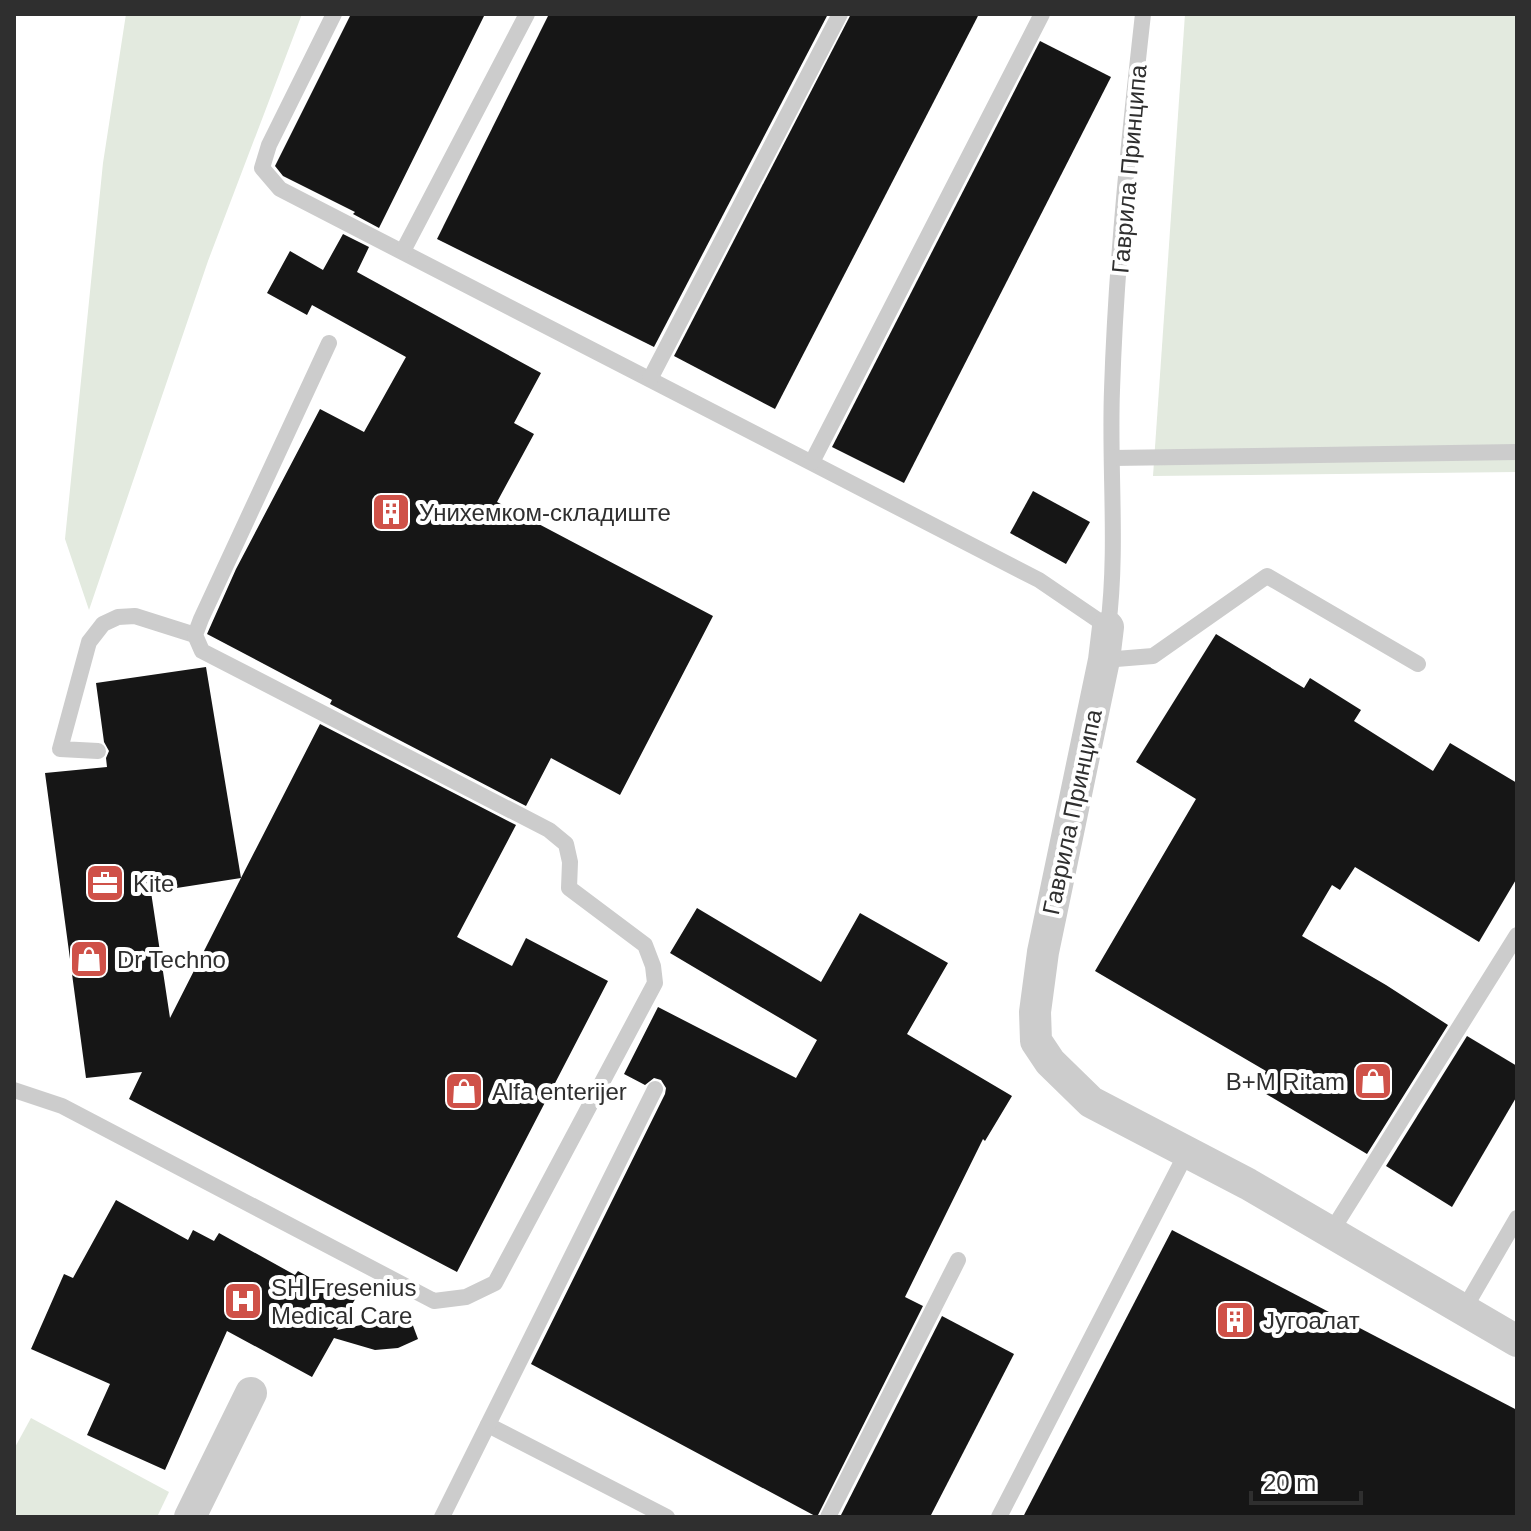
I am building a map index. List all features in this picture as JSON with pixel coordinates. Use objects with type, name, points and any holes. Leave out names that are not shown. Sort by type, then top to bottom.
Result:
[{"type":"street","name":"Гаврила Принципа","points":[[1108,627],[1104,660],[1043,952],[1035,1012],[1036,1041],[1055,1068],[1091,1102],[1331,1232],[1517,1341]]},
{"type":"street","points":[[190,1517],[251,1393]]},
{"type":"lane","points":[[334,14],[269,145],[262,168],[280,189],[1039,580],[1108,627]]},
{"type":"lane","points":[[403,251],[527,14]]},
{"type":"lane","points":[[650,379],[840,14]]},
{"type":"lane","points":[[812,462],[1042,14]]},
{"type":"lane","name":"Гаврила Принципа","points":[[1108,627],[1112,390],[1125,171],[1143,14]]},
{"type":"lane","points":[[14,1090],[62,1106],[434,1301],[466,1297],[495,1283],[655,983],[645,945],[569,888],[570,862],[566,844],[549,830],[202,651],[195,635],[329,343]]},
{"type":"lane","points":[[1112,458],[1517,452]]},
{"type":"lane","points":[[1104,660],[1153,656],[1267,576],[1418,664]]},
{"type":"lane","points":[[98,751],[60,749],[89,642],[103,624],[118,617],[135,616],[195,635]]},
{"type":"lane","points":[[1331,1232],[1517,935]]},
{"type":"lane","points":[[442,1517],[655,1089]]},
{"type":"lane","points":[[999,1517],[1187,1152]]},
{"type":"lane","points":[[1463,1311],[1517,1218]]},
{"type":"lane","points":[[828,1517],[958,1260]]},
{"type":"lane","points":[[488,1425],[667,1517]]},
{"type":"shaded area","points":[[126,14],[302,14],[208,261],[89,610],[65,539],[103,163]]},
{"type":"shaded area","points":[[1185,14],[1517,14],[1517,472],[1153,476]]},
{"type":"shaded area","points":[[31,1418],[169,1492],[157,1517],[14,1517],[14,1449]]},
{"type":"building","points":[[351,14],[485,14],[379,228],[353,214],[355,212],[283,176],[275,166]]},
{"type":"building","points":[[549,14],[828,14],[654,347],[437,239]]},
{"type":"building","points":[[851,14],[979,14],[775,409],[674,356]]},
{"type":"building","points":[[1040,41],[1111,77],[904,483],[832,447]]},
{"type":"building","name":"Унихемком-складиште","points":[[343,234],[369,247],[357,272],[541,373],[514,423],[534,434],[497,502],[713,616],[620,795],[551,758],[526,806],[330,704],[332,700],[207,634],[236,569],[320,409],[364,432],[406,357],[312,305],[307,315],[267,293],[290,251],[323,270]]},
{"type":"building","points":[[1033,491],[1090,522],[1066,564],[1010,533]]},
{"type":"building","points":[[1216,634],[1304,688],[1310,678],[1361,710],[1354,721],[1433,771],[1450,743],[1517,783],[1517,878],[1479,942],[1355,867],[1340,890],[1332,885],[1302,936],[1448,1025],[1367,1154],[1256,1088],[1266,1071],[1095,971],[1196,799],[1136,762]]},
{"type":"building","points":[[206,667],[241,878],[320,724],[516,825],[457,937],[512,966],[526,938],[608,981],[457,1272],[129,1099],[142,1072],[86,1078],[45,773],[107,767],[109,751],[104,742],[96,683]],"holes":[[[241,878],[170,1018],[151,892]]]},
{"type":"building","points":[[697,908],[821,982],[860,913],[948,963],[907,1034],[1012,1096],[985,1141],[983,1139],[905,1297],[923,1306],[817,1517],[531,1364],[665,1094],[666,1088],[661,1080],[654,1078],[645,1085],[624,1074],[658,1007],[796,1078],[817,1040],[670,953]]},
{"type":"building","points":[[1467,1036],[1517,1066],[1517,1096],[1452,1207],[1386,1166]]},
{"type":"building","points":[[116,1200],[188,1240],[193,1230],[214,1241],[219,1233],[295,1275],[298,1271],[327,1287],[331,1281],[357,1296],[337,1330],[409,1315],[418,1339],[398,1348],[375,1350],[334,1338],[312,1377],[227,1331],[165,1470],[87,1435],[110,1384],[31,1349],[64,1274],[73,1278]]},
{"type":"building","name":"Југоалат","points":[[1172,1230],[1517,1410],[1517,1517],[1023,1517]]},
{"type":"building","points":[[942,1316],[1014,1354],[930,1517],[840,1517]]},
{"type":"place","name":"Унихемком-складиште","points":[[391,512]]},
{"type":"place","name":"Kite","points":[[105,883]]},
{"type":"place","name":"Dr Techno","points":[[89,959]]},
{"type":"place","name":"B+M Ritam","points":[[1373,1081]]},
{"type":"place","name":"Alfa enterijer","points":[[464,1091]]},
{"type":"place","name":"SH Fresenius Medical Care","points":[[243,1301]]},
{"type":"place","name":"Југоалат","points":[[1235,1320]]}]
